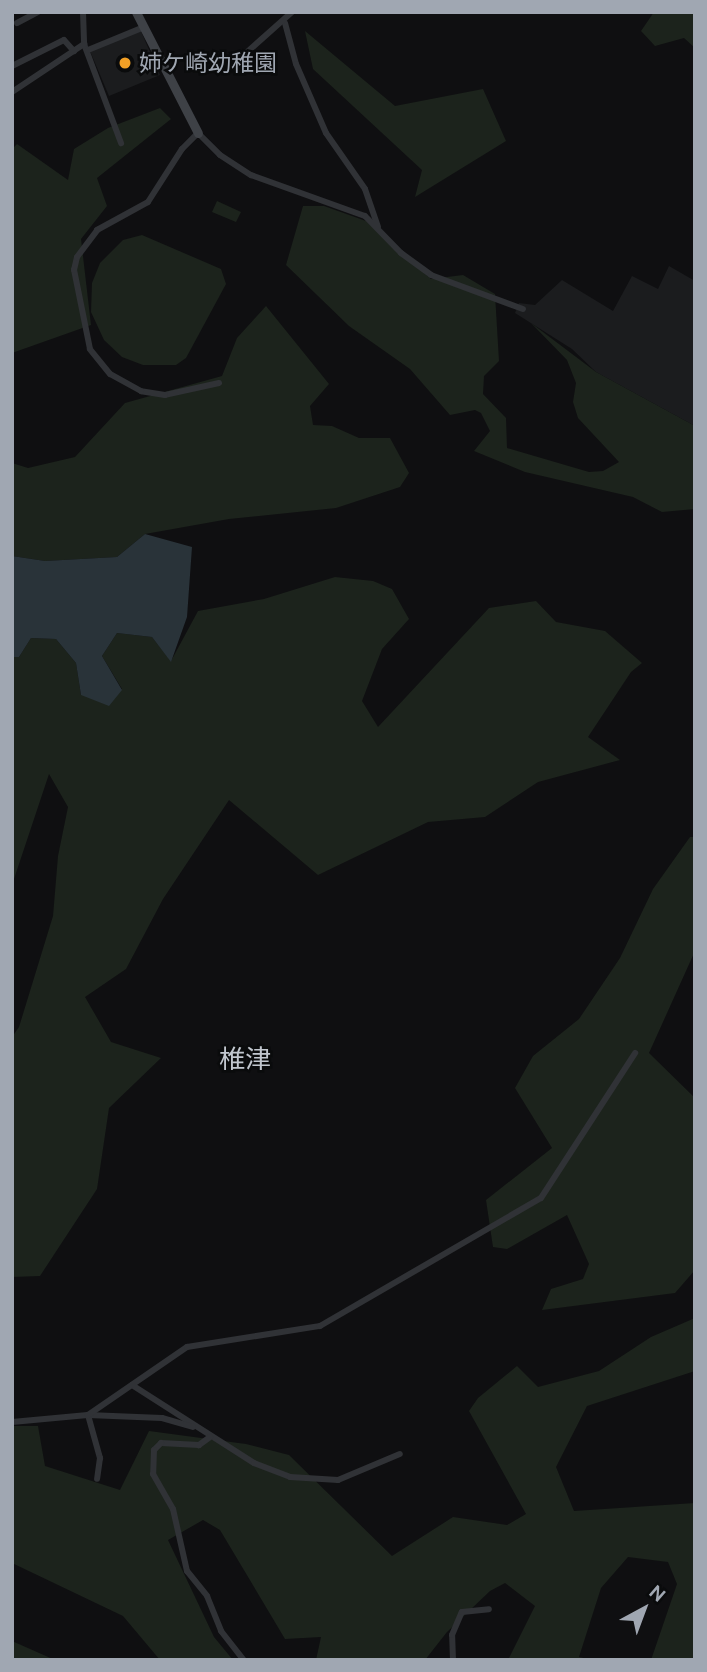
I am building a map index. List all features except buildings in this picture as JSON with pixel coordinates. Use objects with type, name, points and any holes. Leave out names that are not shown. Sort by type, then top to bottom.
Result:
[{"type":"street","points":[[17,23],[38,12]]},
{"type":"street","points":[[83,12],[86,47],[121,143]]},
{"type":"street","points":[[136,12],[198,133],[220,155],[251,176],[365,216],[401,253],[431,275],[523,309]]},
{"type":"street","points":[[246,53],[285,23],[292,12]]},
{"type":"street","points":[[285,23],[296,64],[326,133],[365,189],[378,227]]},
{"type":"street","points":[[12,92],[74,51],[144,27]]},
{"type":"street","points":[[12,66],[64,40],[74,51]]},
{"type":"street","points":[[198,133],[182,149],[148,202],[97,230],[76,257],[74,270],[90,349],[110,374],[141,391],[165,395],[219,383]]},
{"type":"street","points":[[88,1415],[187,1347],[320,1326],[541,1198],[635,1053]]},
{"type":"street","points":[[132,1385],[211,1437],[290,1477],[338,1480],[400,1454]]},
{"type":"street","points":[[166,1419],[172,1411]]},
{"type":"street","points":[[88,1415],[100,1458],[97,1479]]},
{"type":"street","points":[[12,1422],[88,1415],[166,1419],[200,1429]]},
{"type":"street","points":[[211,1437],[199,1445],[161,1443],[154,1450],[153,1474],[173,1509],[187,1571],[207,1596],[220,1631],[244,1660]]},
{"type":"street","points":[[453,1660],[452,1634],[462,1612],[489,1609]]},
{"type":"shaded area","points":[[654,12],[695,12],[695,48],[684,38],[655,46],[641,31]]},
{"type":"shaded area","name":"姉ケ崎幼稚園","points":[[140,29],[160,75],[109,96],[90,51]]},
{"type":"shaded area","points":[[305,31],[395,106],[483,89],[506,141],[415,197],[422,170],[313,69]]},
{"type":"shaded area","points":[[160,108],[171,119],[97,178],[107,206],[81,239],[91,325],[12,353],[12,149],[17,144],[68,180],[74,149],[108,128]]},
{"type":"shaded area","points":[[217,201],[241,212],[236,222],[212,212]]},
{"type":"shaded area","points":[[303,206],[324,206],[366,221],[431,279],[463,275],[495,294],[499,361],[484,376],[483,394],[506,418],[507,448],[589,472],[603,471],[619,462],[578,418],[573,402],[576,383],[567,360],[531,323],[596,372],[695,426],[695,509],[662,512],[633,497],[525,472],[474,451],[490,431],[481,413],[475,410],[450,415],[410,369],[349,326],[286,265]]},
{"type":"shaded area","points":[[142,235],[221,269],[226,284],[186,358],[176,365],[143,365],[122,357],[104,340],[91,312],[92,283],[100,263],[123,240]]},
{"type":"shaded area","points":[[669,266],[695,281],[695,426],[596,372],[572,349],[515,313],[519,303],[535,305],[562,280],[613,311],[632,276],[658,289]]},
{"type":"shaded area","points":[[266,306],[329,384],[310,406],[313,425],[332,426],[359,438],[390,438],[409,473],[400,487],[336,508],[229,519],[145,534],[117,557],[45,561],[12,556],[12,463],[28,468],[75,457],[125,403],[222,376],[237,338]]},
{"type":"shaded area","points":[[145,534],[192,547],[187,617],[171,662],[152,637],[117,633],[102,656],[122,690],[109,706],[81,695],[76,663],[56,639],[31,638],[19,657],[12,657],[12,556],[45,561],[117,557]]},
{"type":"shaded area","points":[[335,577],[373,581],[392,589],[409,619],[382,649],[362,701],[378,727],[489,608],[536,601],[556,622],[605,631],[642,663],[631,672],[588,737],[620,760],[538,782],[485,817],[428,822],[318,875],[229,800],[163,899],[126,969],[85,997],[111,1042],[161,1058],[109,1108],[97,1189],[40,1276],[12,1277],[12,1037],[19,1027],[53,916],[58,856],[68,807],[49,774],[12,885],[12,657],[19,657],[31,638],[56,639],[76,663],[81,695],[122,689],[102,656],[117,633],[152,637],[171,661],[198,611],[264,599]]},
{"type":"shaded area","points":[[690,837],[695,837],[695,951],[649,1053],[695,1098],[695,1270],[675,1293],[542,1310],[551,1289],[583,1279],[589,1264],[567,1215],[507,1249],[493,1247],[486,1200],[552,1148],[515,1088],[533,1056],[579,1019],[620,958],[653,889]]},
{"type":"shaded area","points":[[695,1318],[695,1371],[587,1406],[556,1467],[574,1511],[695,1503],[695,1660],[651,1660],[677,1584],[668,1562],[628,1557],[601,1588],[579,1657],[593,1660],[508,1660],[535,1606],[505,1583],[490,1591],[447,1632],[425,1660],[316,1660],[321,1637],[285,1639],[220,1530],[203,1520],[168,1540],[214,1637],[233,1660],[160,1660],[123,1616],[12,1563],[12,1426],[38,1426],[45,1466],[120,1490],[149,1431],[246,1444],[289,1455],[392,1556],[453,1517],[507,1525],[526,1514],[469,1411],[478,1398],[517,1366],[538,1387],[599,1371],[651,1337]]},
{"type":"shaded area","points":[[12,1641],[55,1660],[12,1660]]},
{"type":"place","name":"姉ケ崎幼稚園","points":[[125,63]]},
{"type":"district","name":"椎津","points":[[245,1059]]}]
